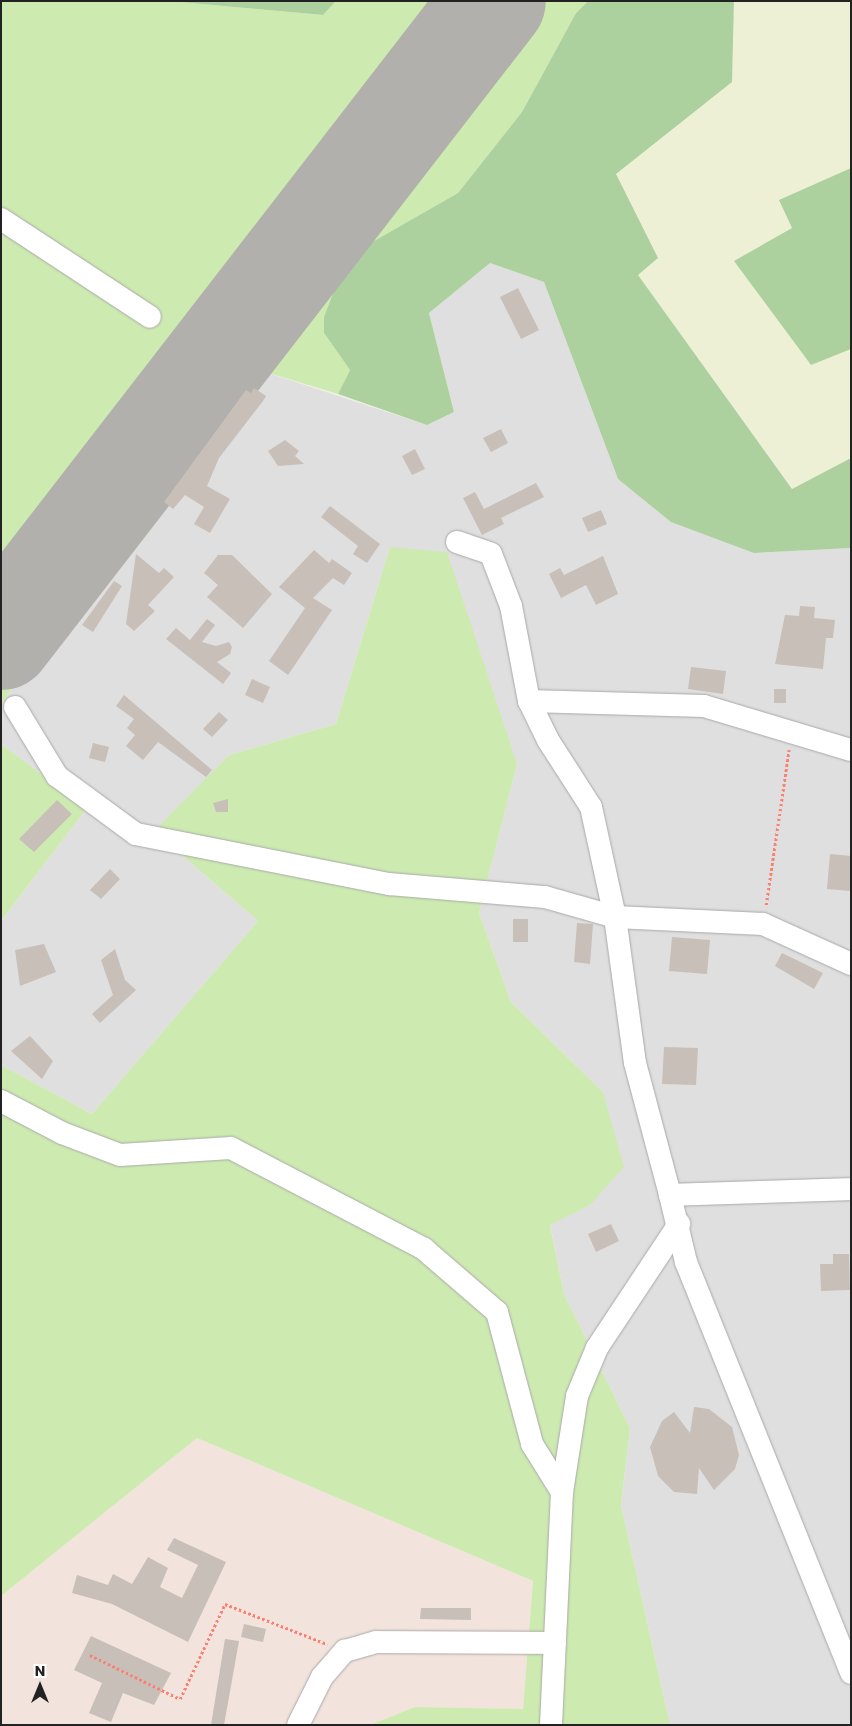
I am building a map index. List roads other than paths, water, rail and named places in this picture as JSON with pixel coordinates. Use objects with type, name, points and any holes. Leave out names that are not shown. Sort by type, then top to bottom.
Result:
[{"type":"street","points":[[1,219],[150,317]]},
{"type":"street","points":[[457,542],[492,554],[511,606],[529,701],[548,740],[591,807],[615,917],[635,1063],[679,1224],[686,1262],[851,1673]]},
{"type":"street","points":[[529,701],[704,706],[792,734],[851,750]]},
{"type":"street","points":[[14,707],[57,776],[136,834],[389,884],[545,897],[615,917],[764,924],[851,964]]},
{"type":"street","points":[[1,1101],[62,1134],[120,1155],[232,1148],[424,1250],[497,1312],[532,1444],[562,1492]]},
{"type":"street","points":[[670,1195],[851,1189]]},
{"type":"street","points":[[551,1725],[562,1492],[577,1396],[597,1348],[679,1224]]},
{"type":"street","points":[[298,1725],[322,1677],[345,1651],[376,1642],[555,1643]]}]
